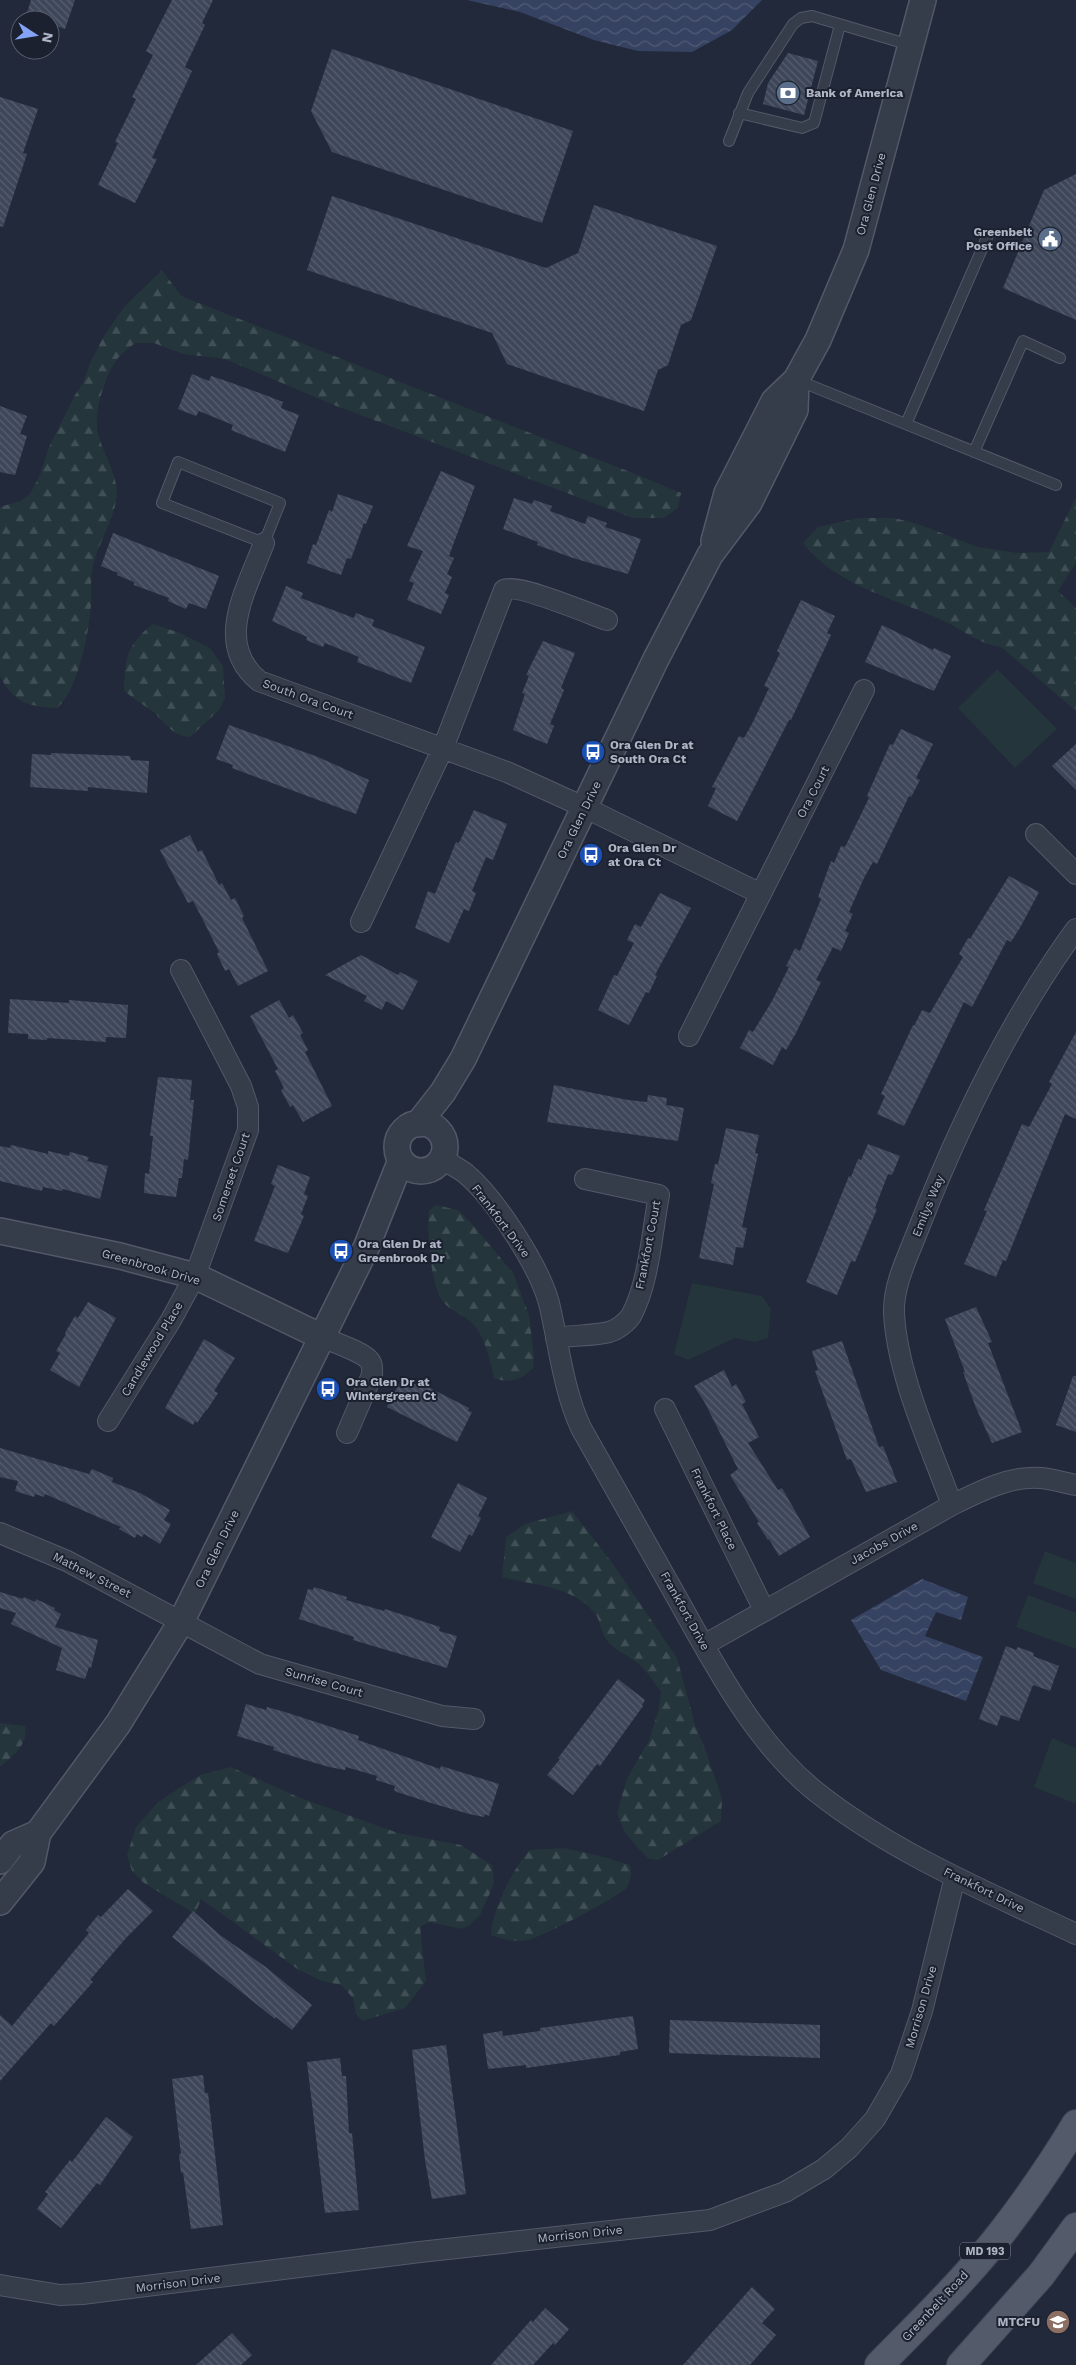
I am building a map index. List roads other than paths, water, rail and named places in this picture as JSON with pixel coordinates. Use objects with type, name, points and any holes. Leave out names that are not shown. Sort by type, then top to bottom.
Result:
[{"type":"main road","name":"Greenbelt Road","points":[[879,2365],[954,2288],[1002,2232],[1059,2152],[1076,2124]]},
{"type":"main road","points":[[961,2365],[1041,2275],[1076,2227]]},
{"type":"street","name":"Ora Glen Drive","points":[[429,1128],[442,1092],[463,1059],[586,808],[656,659],[710,555],[749,503],[796,410],[796,380],[818,340],[856,250],[923,0]]},
{"type":"street","name":"South Ora Court","points":[[264,543],[238,613],[234,632],[237,654],[246,670],[259,682],[490,765],[586,808]]},
{"type":"street","points":[[361,922],[443,748],[504,590],[512,588],[526,591],[608,620]]},
{"type":"street","name":"Ora Court","points":[[689,1036],[864,690]]},
{"type":"street","points":[[586,808],[761,894]]},
{"type":"street","points":[[1036,834],[1076,874]]},
{"type":"street","name":"Emilys Way","points":[[952,1505],[901,1359],[894,1311],[897,1286],[937,1182],[980,1090],[1021,1012],[1054,959],[1076,929]]},
{"type":"street","name":"Somerset Court","points":[[181,970],[242,1086],[248,1118],[248,1130],[239,1162],[195,1276]]},
{"type":"street","points":[[410,1126],[429,1128],[445,1145],[443,1159],[433,1168],[411,1166],[398,1153],[400,1137],[410,1126]]},
{"type":"street","name":"Frankfort Drive","points":[[443,1159],[466,1174],[491,1202],[524,1248],[548,1301],[571,1407],[581,1428],[704,1645],[758,1729],[790,1766],[815,1790],[868,1828],[955,1878],[1076,1934]]},
{"type":"street","name":"Ora Glen Drive","points":[[0,1902],[32,1862],[38,1833],[118,1724],[182,1622],[366,1248],[411,1166]]},
{"type":"street","name":"Frankfort Court","points":[[556,1338],[577,1334],[610,1332],[619,1327],[630,1317],[644,1274],[658,1195],[585,1179]]},
{"type":"street","name":"Greenbrook Drive","points":[[0,1231],[120,1256],[195,1276],[322,1338]]},
{"type":"street","name":"Candlewood Place","points":[[108,1421],[171,1320],[195,1276]]},
{"type":"street","points":[[322,1338],[361,1355],[369,1360],[373,1366],[372,1376],[347,1433]]},
{"type":"street","name":"Frankfort Place","points":[[665,1409],[764,1610]]},
{"type":"street","name":"Jacobs Drive","points":[[704,1645],[952,1505],[981,1491],[1022,1479],[1040,1478],[1076,1485]]},
{"type":"street","name":"Mathew Street","points":[[0,1533],[67,1561],[182,1622]]},
{"type":"street","name":"Sunrise Court","points":[[182,1622],[260,1664],[442,1716],[474,1719]]},
{"type":"street","name":"Ora Glen Drive","points":[[0,1860],[13,1844],[38,1833]]},
{"type":"street","name":"Morrison Drive","points":[[0,2284],[60,2295],[82,2294],[420,2252],[710,2220],[777,2196],[824,2169],[849,2148],[875,2119],[890,2094],[901,2074],[922,2010],[955,1878]]},
{"type":"lane","points":[[729,141],[738,114],[748,93],[797,20],[806,16],[812,16],[910,45]]},
{"type":"lane","points":[[738,114],[802,128],[814,123],[840,25]]},
{"type":"lane","points":[[906,424],[988,235]]},
{"type":"lane","points":[[974,452],[1023,341],[1060,358]]},
{"type":"lane","points":[[796,380],[1056,485]]},
{"type":"lane","points":[[178,462],[280,502],[264,543],[162,502],[178,462]]},
{"type":"water","points":[[467,0],[762,0],[732,30],[692,52],[638,51],[594,40],[520,12]]},
{"type":"water","points":[[922,1579],[968,1597],[961,1620],[936,1612],[925,1636],[983,1657],[966,1701],[881,1670],[851,1620]]},
{"type":"place","name":"Bank of America","points":[[788,93]]},
{"type":"place","name":"Greenbelt Post Office","points":[[1050,239]]},
{"type":"place","name":"Ora Glen Dr at South Ora Ct","points":[[593,752]]},
{"type":"place","name":"Ora Glen Dr at Ora Ct","points":[[591,855]]},
{"type":"place","name":"Ora Glen Dr at Greenbrook Dr","points":[[341,1251]]},
{"type":"place","name":"Ora Glen Dr at Wintergreen Ct","points":[[328,1389]]},
{"type":"place","name":"MTCFU","points":[[1058,2322]]}]
